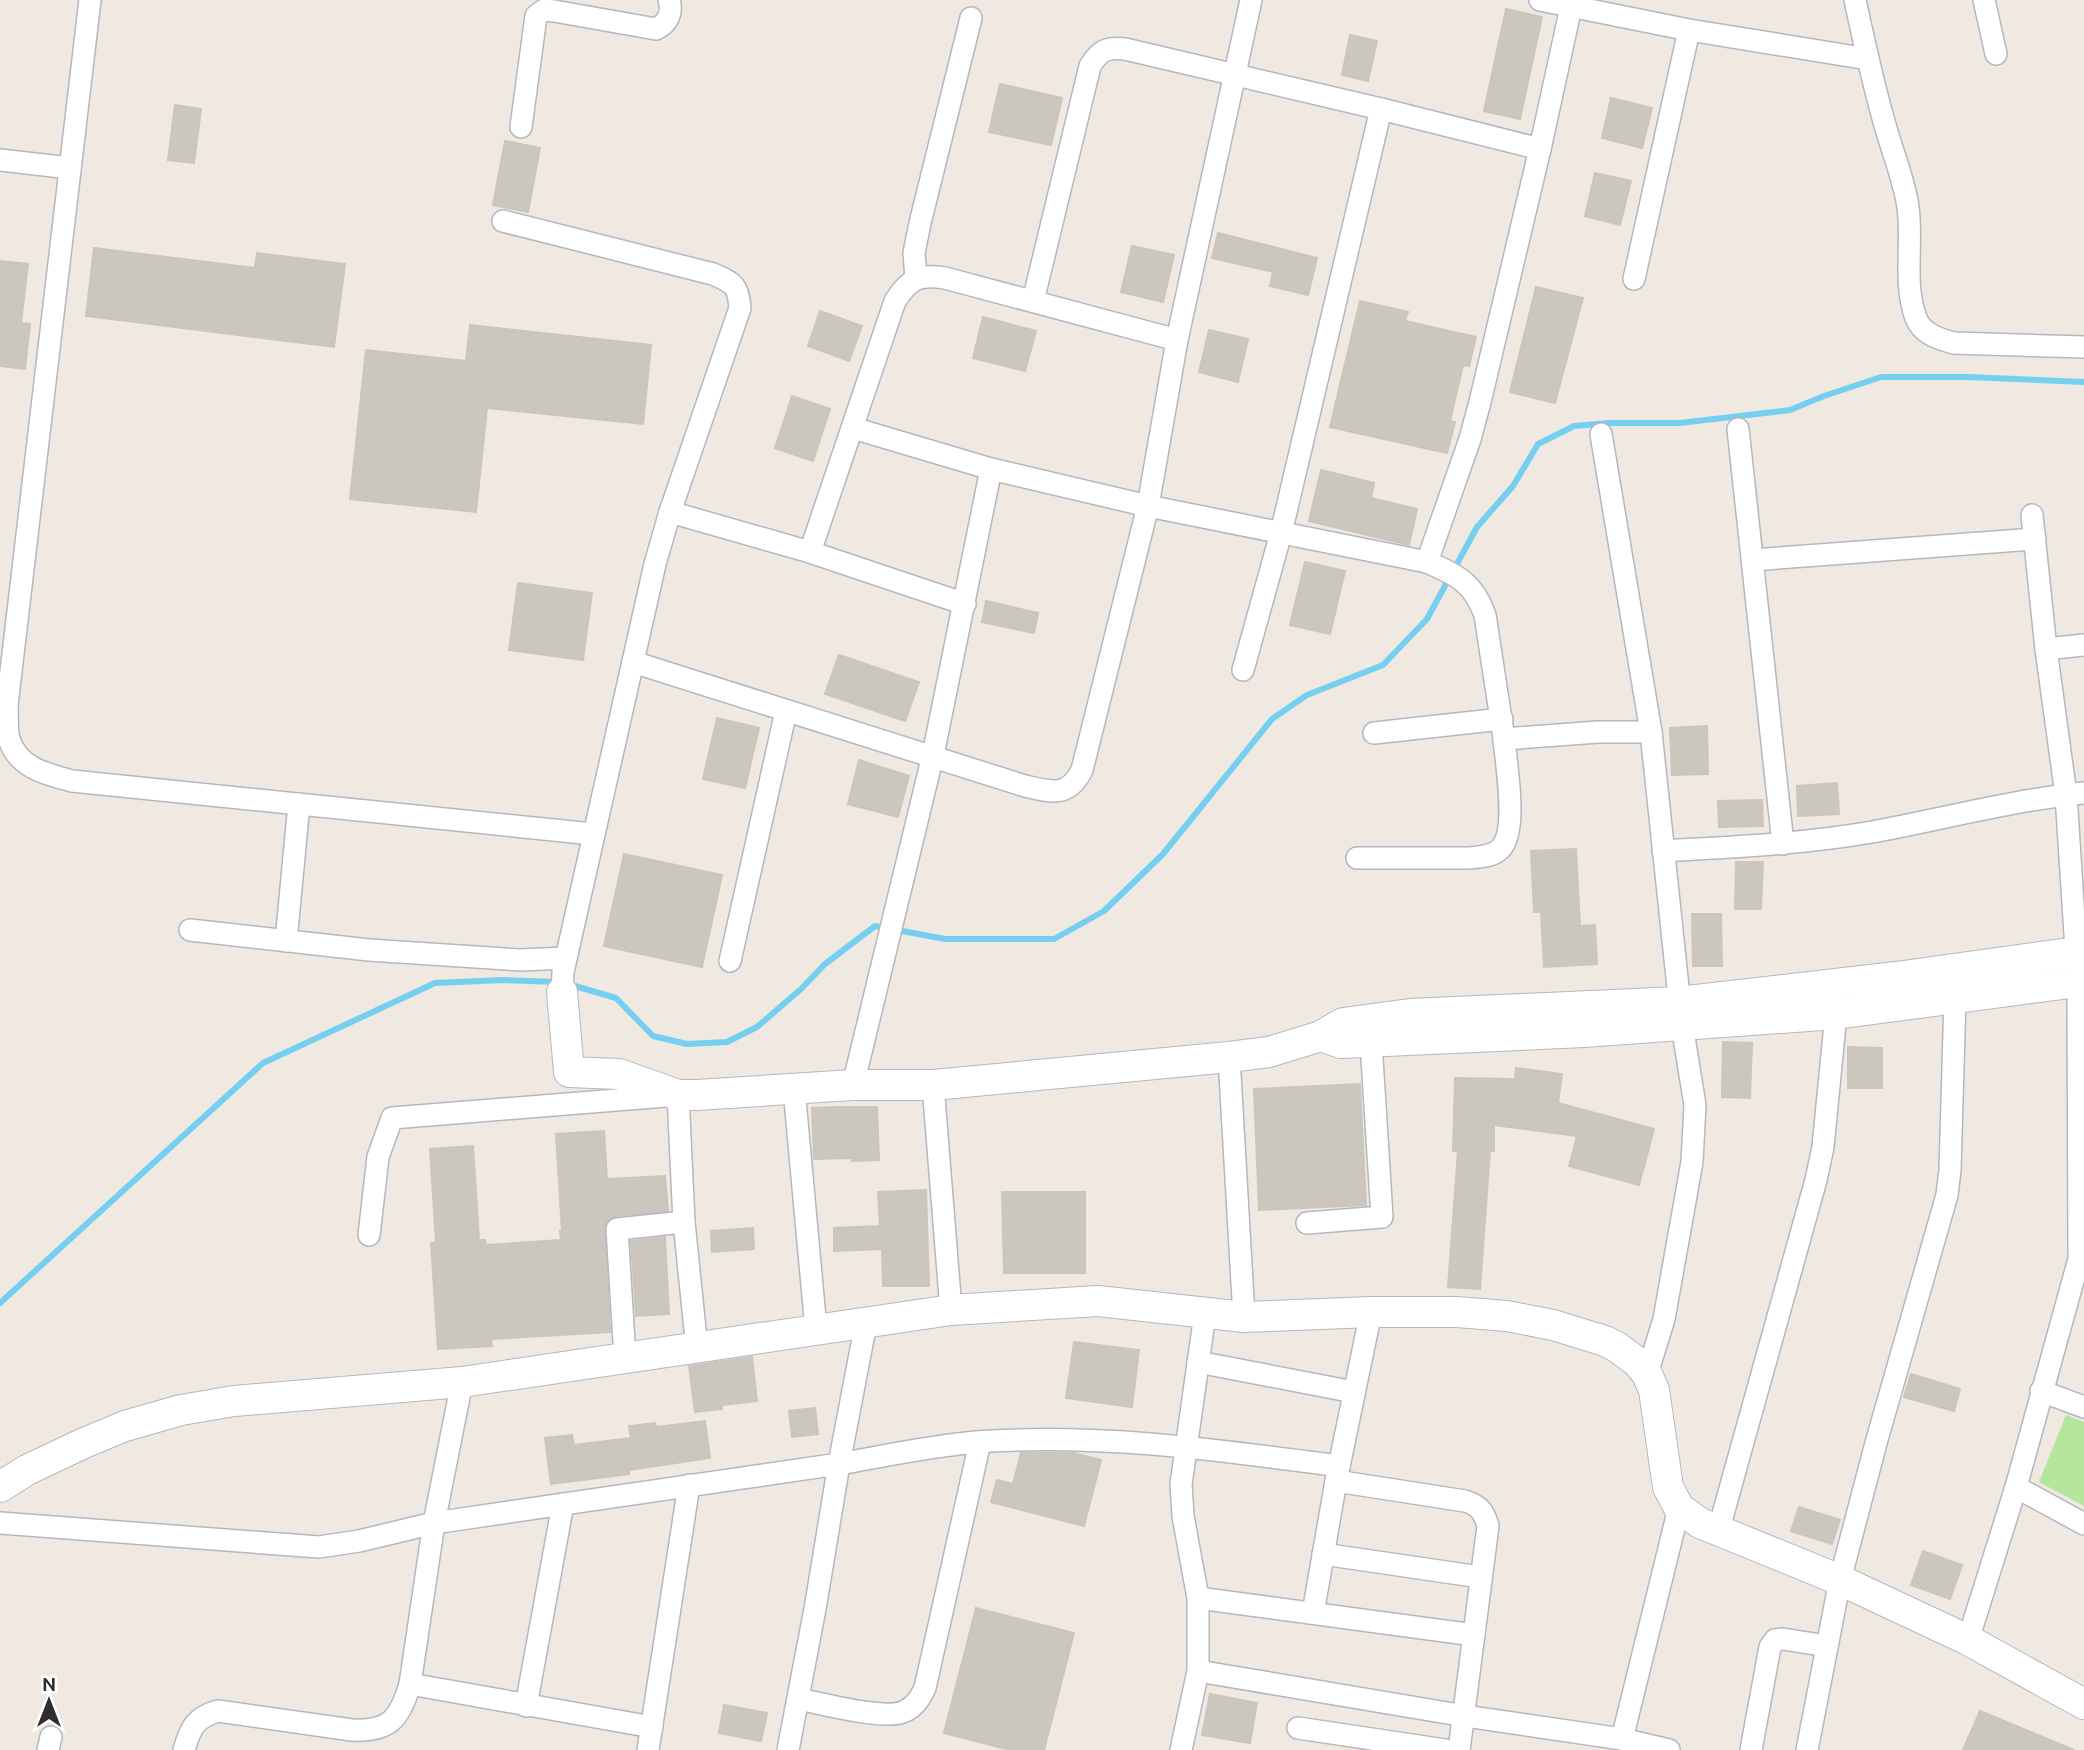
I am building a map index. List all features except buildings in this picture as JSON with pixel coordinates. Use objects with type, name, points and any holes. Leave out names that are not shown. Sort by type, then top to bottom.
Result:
[{"type":"street","points":[[90,0],[7,705],[9,739],[23,763],[45,774],[72,781],[593,834]]},
{"type":"street","points":[[521,127],[536,16],[544,10],[554,11],[656,30],[668,19],[671,11],[669,0]]},
{"type":"street","points":[[633,662],[1025,786],[1062,791],[1076,782],[1082,770],[1148,506],[1177,340],[1251,0]]},
{"type":"street","points":[[1541,0],[1689,30],[1868,59]]},
{"type":"street","points":[[1855,0],[1868,59],[1908,205],[1911,241],[1910,290],[1917,321],[1925,331],[1940,340],[2084,347]]},
{"type":"street","points":[[1984,0],[1996,54]]},
{"type":"street","points":[[1430,563],[1477,414],[1571,7]]},
{"type":"street","points":[[916,278],[914,253],[920,223],[971,18]]},
{"type":"street","points":[[1634,279],[1689,30]]},
{"type":"street","points":[[1033,301],[1090,66],[1098,53],[1109,47],[1236,74],[1540,149]]},
{"type":"street","points":[[1243,670],[1281,533],[1381,109]]},
{"type":"street","points":[[0,160],[70,168]]},
{"type":"street","points":[[503,221],[713,274],[730,281],[738,291],[740,308],[670,512],[593,834],[564,974],[569,1072],[619,1074],[678,1095]]},
{"type":"street","points":[[810,552],[895,300],[916,278],[929,275],[945,278],[1177,340]]},
{"type":"street","points":[[853,428],[991,469],[1148,506],[1430,563],[1460,578],[1478,597],[1485,615],[1503,729],[1510,819],[1508,838],[1499,850],[1486,857],[1357,858]]},
{"type":"street","points":[[1738,429],[1783,844]]},
{"type":"street","points":[[1601,434],[1651,732],[1681,1013],[1695,1105],[1692,1162],[1664,1319],[1647,1374]]},
{"type":"street","points":[[853,1085],[933,755],[991,469]]},
{"type":"street","points":[[670,512],[810,552],[965,604]]},
{"type":"street","points":[[1968,1640],[2016,1488],[2081,1260],[2081,966],[2075,794],[2046,649],[2032,515]]},
{"type":"street","points":[[1752,560],[2035,539]]},
{"type":"street","points":[[2046,649],[2084,645]]},
{"type":"street","points":[[730,961],[786,711]]},
{"type":"street","points":[[1374,733],[1503,729],[1651,732]]},
{"type":"street","points":[[1663,851],[1783,844],[1871,832],[2075,794]]},
{"type":"street","points":[[286,941],[299,804]]},
{"type":"street","points":[[190,930],[369,950],[520,960],[564,974]]},
{"type":"street","points":[[1321,1036],[1341,1043],[1371,1042],[1681,1013],[1833,984],[2081,966]]},
{"type":"street","points":[[369,1235],[377,1157],[392,1118],[678,1095],[853,1085],[933,1085],[1228,1057],[1269,1052],[1321,1036],[1343,1023],[1410,1014],[1836,1014],[1955,998],[2081,966]]},
{"type":"street","points":[[1718,1532],[1823,1147],[1836,1014],[1833,984]]},
{"type":"street","points":[[1809,1750],[1840,1580],[1947,1195],[1955,998]]},
{"type":"street","points":[[1307,1223],[1382,1217],[1371,1042]]},
{"type":"street","points":[[1228,1057],[1244,1317]]},
{"type":"street","points":[[933,1085],[951,1310]]},
{"type":"street","points":[[794,1089],[816,1329]]},
{"type":"street","points":[[678,1095],[684,1223],[697,1349]]},
{"type":"street","points":[[625,1358],[617,1228],[684,1223]]},
{"type":"street","points":[[0,1487],[27,1470],[84,1443],[125,1426],[181,1410],[234,1401],[462,1382],[951,1310],[1098,1301],[1244,1317],[1371,1312],[1494,1315],[1553,1325],[1583,1334],[1617,1347],[1637,1362],[1647,1374],[1654,1390],[1668,1487],[1679,1508],[1700,1523],[1840,1580],[1968,1640],[2084,1704]]},
{"type":"street","points":[[1313,1613],[1337,1474],[1371,1312]]},
{"type":"street","points":[[1181,1750],[1198,1671],[1198,1598],[1183,1516],[1181,1484],[1205,1314]]},
{"type":"street","points":[[788,1750],[866,1323]]},
{"type":"street","points":[[1198,1362],[1354,1392]]},
{"type":"street","points":[[184,1750],[189,1732],[197,1720],[218,1711],[369,1731],[384,1727],[404,1706],[410,1685],[434,1523],[462,1382]]},
{"type":"street","points":[[2042,1391],[2084,1406]]},
{"type":"street","points":[[0,1523],[318,1547],[359,1541],[434,1523],[979,1442],[1049,1439],[1185,1446],[1337,1474],[1477,1505],[1488,1526],[1460,1750]]},
{"type":"street","points":[[797,1699],[884,1715],[901,1713],[913,1707],[920,1699],[925,1688],[979,1442]]},
{"type":"street","points":[[648,1750],[689,1485]]},
{"type":"street","points":[[2016,1488],[2084,1524]]},
{"type":"street","points":[[526,1706],[563,1504]]},
{"type":"street","points":[[1622,1739],[1679,1508]]},
{"type":"street","points":[[1323,1554],[1480,1577]]},
{"type":"street","points":[[1198,1598],[1474,1635]]},
{"type":"street","points":[[1751,1750],[1770,1647],[1775,1640],[1827,1646]]},
{"type":"street","points":[[1198,1671],[1465,1716],[1622,1739],[1669,1750]]},
{"type":"street","points":[[410,1685],[652,1727]]},
{"type":"street","points":[[1298,1728],[1445,1750]]},
{"type":"green space","points":[[2066,1415],[2084,1422],[2084,1506],[2039,1482]]},
{"type":"waterway","points":[[568,984],[616,998],[653,1036],[687,1044],[727,1042],[757,1027],[825,964],[875,926],[945,939],[1054,939],[1104,911],[1163,854],[1272,719],[1307,695],[1383,665],[1427,619],[1477,527],[1513,486],[1538,444],[1574,426],[1680,423],[1790,410],[1881,377],[1967,377],[2084,382]]},
{"type":"waterway","points":[[0,1303],[263,1063],[435,983],[504,980],[557,982]]}]
